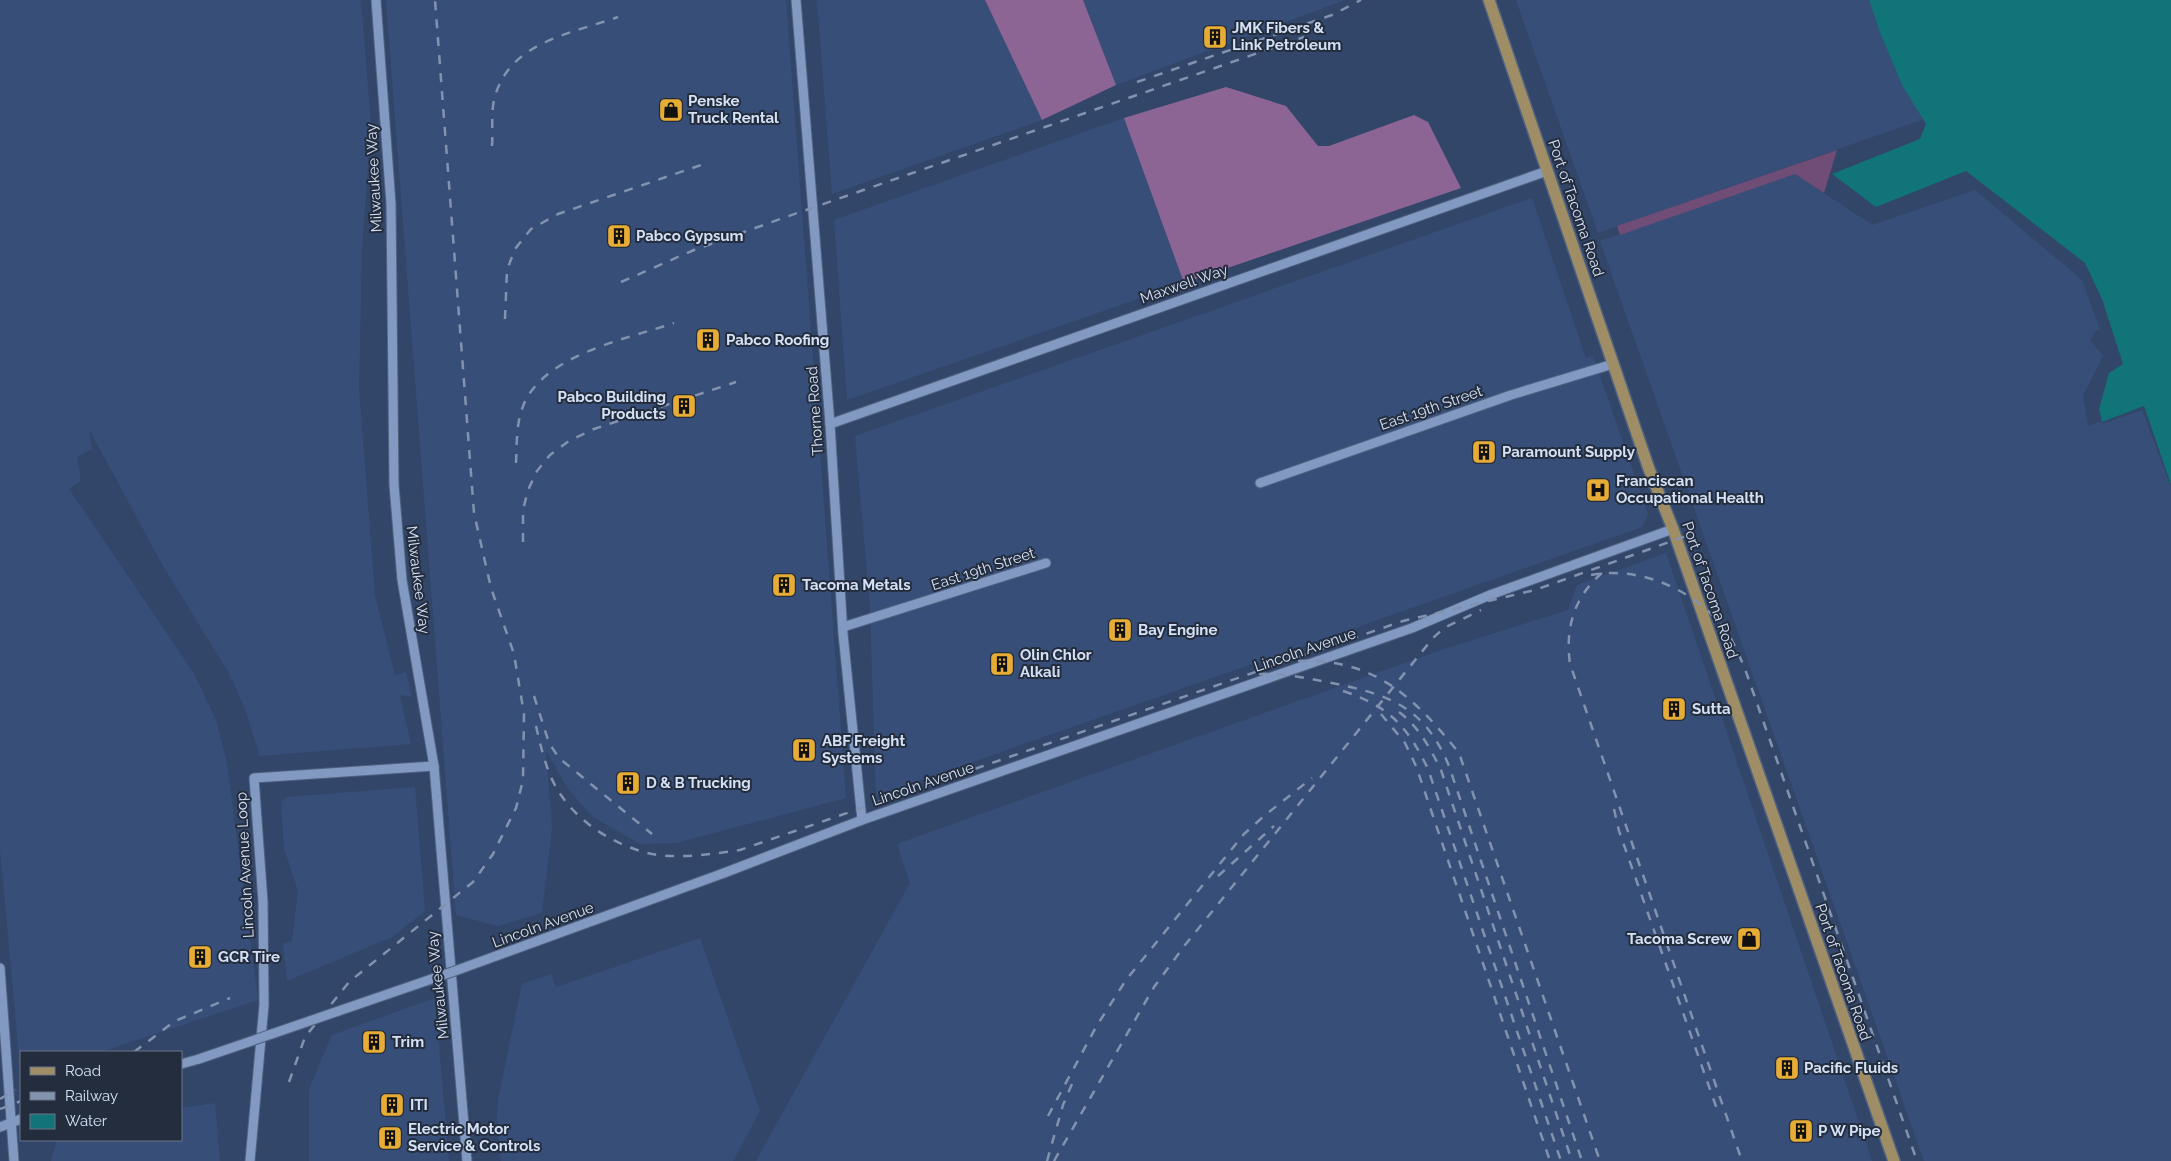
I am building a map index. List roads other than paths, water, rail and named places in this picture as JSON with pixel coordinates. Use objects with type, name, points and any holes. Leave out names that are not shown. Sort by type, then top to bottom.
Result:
[{"type":"main road","name":"Port of Tacoma Road","points":[[1489,0],[1649,469],[1673,530],[1894,1161]]},
{"type":"street","name":"Milwaukee Way","points":[[376,0],[391,214],[394,485],[402,580],[434,766],[467,1161]]},
{"type":"street","name":"Thorne Road","points":[[796,0],[830,424],[843,628],[862,820]]},
{"type":"street","name":"Maxwell Way","points":[[830,424],[1547,171]]},
{"type":"street","name":"East 19th Street","points":[[1260,484],[1511,395],[1613,364]]},
{"type":"street","name":"Lincoln Avenue","points":[[182,1064],[452,972],[724,873],[862,820],[1412,628],[1499,591],[1673,530]]},
{"type":"street","name":"East 19th Street","points":[[843,628],[1046,563]]},
{"type":"street","name":"Lincoln Avenue Loop","points":[[250,1161],[264,1005],[263,902],[254,778],[434,766]]},
{"type":"street","points":[[0,968],[17,1121],[14,1161]]},
{"type":"street","points":[[0,1127],[17,1121]]},
{"type":"water","points":[[1869,0],[2171,0],[2171,485],[2144,407],[2102,422],[2099,409],[2109,373],[2123,364],[2102,299],[2085,263],[1966,171],[1876,207],[1832,174],[1920,139],[1926,124],[1902,85]]},
{"type":"railway","points":[[289,1082],[305,1037],[349,982],[473,882],[493,854],[516,808],[523,780],[524,714],[514,654],[491,588],[474,513],[435,0]]},
{"type":"railway","points":[[1137,82],[1332,15],[1361,0]]},
{"type":"railway","points":[[492,146],[494,100],[501,80],[513,65],[543,43],[561,35],[618,17]]},
{"type":"railway","points":[[621,282],[694,250],[783,218],[1304,37]]},
{"type":"railway","points":[[505,319],[507,270],[515,249],[531,229],[558,214],[704,164]]},
{"type":"railway","points":[[516,463],[518,429],[522,409],[532,390],[547,375],[566,362],[587,352],[674,323]]},
{"type":"railway","points":[[523,542],[523,510],[528,490],[537,471],[550,455],[569,441],[594,429],[736,382]]},
{"type":"railway","points":[[536,726],[542,752],[551,777],[568,805],[592,827],[621,844],[652,854],[674,856],[740,850],[1403,621],[1535,590],[1689,535]]},
{"type":"railway","points":[[1602,573],[1584,592],[1574,614],[1569,638],[1570,664],[1742,1161]]},
{"type":"railway","points":[[1591,575],[1628,574],[1664,584],[1681,592],[1711,614],[1724,628],[1736,648],[1745,669],[1917,1161]]},
{"type":"railway","points":[[1054,1161],[1154,987],[1185,945],[1433,638],[1444,628],[1481,610]]},
{"type":"railway","points":[[1298,661],[1325,662],[1349,666],[1370,674],[1390,685],[1408,698],[1426,715],[1459,753],[1600,1161]]},
{"type":"railway","points":[[1259,674],[1302,677],[1368,692],[1385,698],[1415,716],[1428,729],[1439,745],[1449,766],[1582,1161]]},
{"type":"railway","points":[[1343,691],[1373,704],[1395,720],[1413,741],[1428,769],[1561,1161]]},
{"type":"railway","points":[[534,696],[549,743],[559,758],[652,834]]},
{"type":"railway","points":[[1399,712],[1418,731],[1441,770],[1572,1161]]},
{"type":"railway","points":[[1381,714],[1405,743],[1416,766],[1550,1161]]},
{"type":"railway","points":[[1048,1116],[1096,1027],[1126,980],[1244,834],[1312,778]]},
{"type":"railway","points":[[1614,809],[1619,831],[1718,1112]]},
{"type":"railway","points":[[1218,876],[1274,826]]},
{"type":"railway","points":[[135,1051],[175,1021],[230,998]]},
{"type":"railway","points":[[1047,1161],[1063,1105],[1075,1077]]},
{"type":"railway","points":[[0,1099],[16,1090]]},
{"type":"railway","points":[[0,1109],[20,1101]]},
{"type":"place","name":"JMK Fibers & Link Petroleum","points":[[1215,37]]},
{"type":"place","name":"Penske Truck Rental","points":[[671,110]]},
{"type":"place","name":"Pabco Gypsum","points":[[619,236]]},
{"type":"place","name":"Pabco Roofing","points":[[708,340]]},
{"type":"place","name":"Pabco Building Products","points":[[684,406]]},
{"type":"place","name":"Paramount Supply","points":[[1484,452]]},
{"type":"place","name":"Franciscan Occupational Health","points":[[1598,490]]},
{"type":"place","name":"Tacoma Metals","points":[[784,585]]},
{"type":"place","name":"Bay Engine","points":[[1120,630]]},
{"type":"place","name":"Olin Chlor Alkali","points":[[1002,664]]},
{"type":"place","name":"Sutta","points":[[1674,709]]},
{"type":"place","name":"ABF Freight Systems","points":[[804,750]]},
{"type":"place","name":"D & B Trucking","points":[[628,783]]},
{"type":"place","name":"Tacoma Screw","points":[[1749,939]]},
{"type":"place","name":"GCR Tire","points":[[200,957]]},
{"type":"place","name":"Trim","points":[[374,1042]]},
{"type":"place","name":"Pacific Fluids","points":[[1787,1068]]},
{"type":"place","name":"ITI","points":[[392,1105]]},
{"type":"place","name":"P W Pipe","points":[[1801,1131]]},
{"type":"place","name":"Electric Motor Service & Controls","points":[[390,1138]]}]
